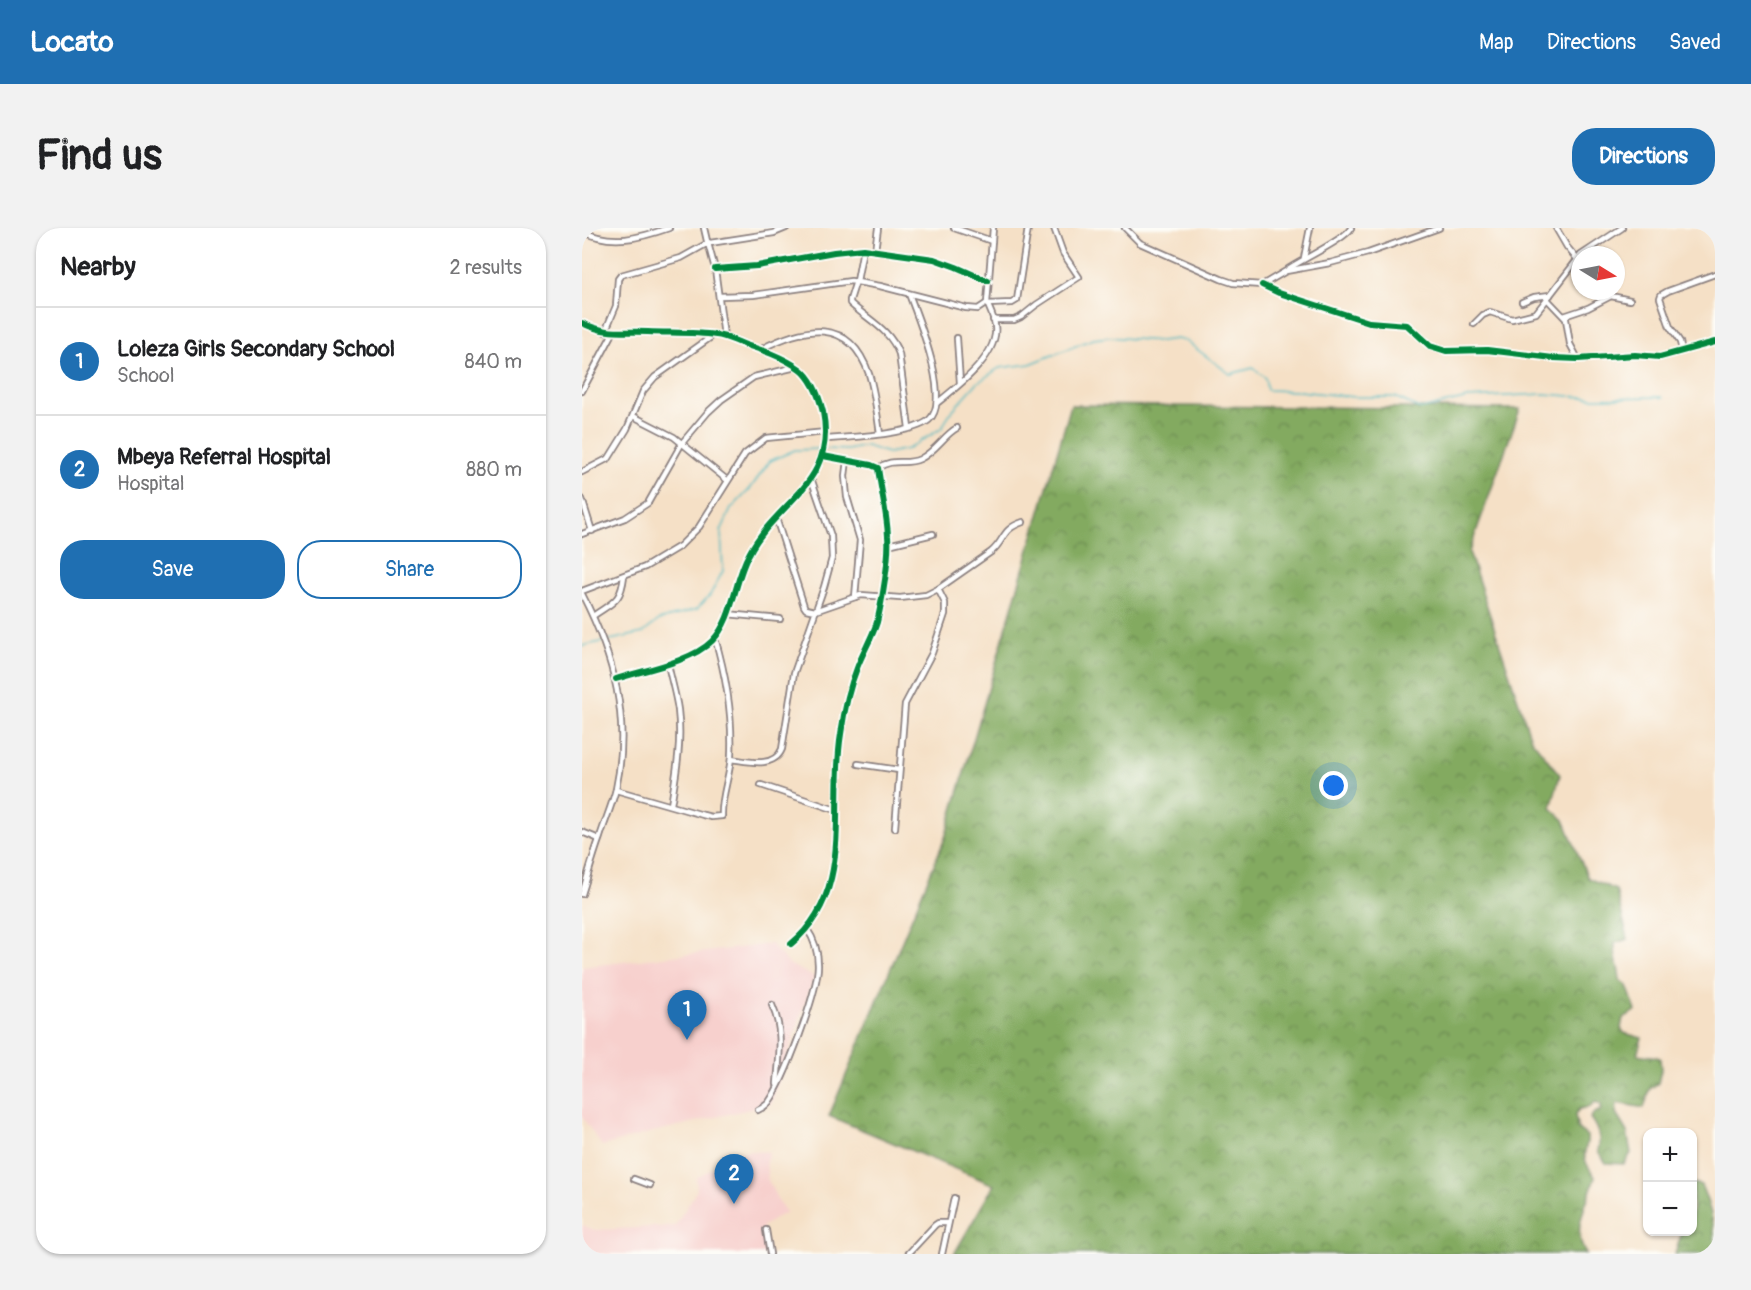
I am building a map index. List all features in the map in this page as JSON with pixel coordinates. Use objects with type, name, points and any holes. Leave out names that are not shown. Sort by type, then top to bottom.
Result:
[{"type":"street","points":[[582,231],[600,239],[615,240],[646,235],[669,228]]},
{"type":"street","points":[[704,228],[715,269],[724,336]]},
{"type":"street","points":[[604,332],[616,306],[618,279],[621,275],[681,258],[708,243],[756,237],[786,228]]},
{"type":"street","points":[[875,250],[878,228]]},
{"type":"street","points":[[954,228],[992,241]]},
{"type":"street","points":[[937,403],[984,361],[994,338],[996,328],[987,303],[993,228]]},
{"type":"street","points":[[719,296],[753,295],[856,281],[975,310],[987,303],[1012,303],[1017,300],[1028,228]]},
{"type":"street","points":[[993,320],[1014,320],[1022,317],[1079,277],[1063,253],[1054,228]]},
{"type":"street","points":[[1125,228],[1140,243],[1221,279],[1233,283],[1262,285],[1369,322],[1407,325],[1436,349],[1487,350],[1578,359],[1635,354],[1660,357],[1715,342]]},
{"type":"street","points":[[1304,258],[1310,228]]},
{"type":"street","points":[[1262,285],[1304,258],[1346,236],[1351,228]]},
{"type":"street","points":[[1286,271],[1340,260],[1439,228]]},
{"type":"street","points":[[1556,228],[1571,250]]},
{"type":"street","points":[[1595,246],[1622,228]]},
{"type":"street","points":[[715,269],[757,266],[863,249],[934,259],[988,281]]},
{"type":"street","points":[[863,249],[850,303],[890,336],[899,354],[909,428]]},
{"type":"street","points":[[1474,324],[1490,312],[1512,319],[1536,313],[1571,268]]},
{"type":"street","points":[[1682,351],[1680,342],[1670,327],[1661,295],[1715,274]]},
{"type":"street","points":[[826,441],[909,428],[926,422],[933,416],[938,393],[926,338],[909,294]]},
{"type":"street","points":[[1564,316],[1588,308],[1611,296],[1630,300]]},
{"type":"street","points":[[1522,302],[1534,297],[1549,297]]},
{"type":"street","points":[[1549,297],[1568,324],[1570,344],[1578,359]]},
{"type":"street","points":[[582,323],[604,332],[613,333],[675,332],[724,336],[761,349],[805,374],[814,387],[821,405],[826,432],[823,456],[811,478],[748,555],[728,614],[715,638],[693,653],[668,664],[616,679]]},
{"type":"street","points":[[761,349],[799,333],[818,331],[839,335],[854,348],[866,367],[871,381],[880,434]]},
{"type":"street","points":[[582,391],[613,333]]},
{"type":"street","points":[[582,472],[609,458],[633,416],[644,391],[655,377],[714,335]]},
{"type":"street","points":[[957,338],[960,384]]},
{"type":"street","points":[[582,534],[626,518],[648,503],[682,443],[708,412],[738,388],[754,377],[796,367]]},
{"type":"street","points":[[633,416],[674,437],[727,480]]},
{"type":"street","points":[[823,456],[878,468],[892,461],[912,462],[936,448],[957,428]]},
{"type":"street","points":[[582,894],[616,790],[622,744],[616,679],[582,592],[660,560],[687,540],[699,527],[745,454],[766,438],[826,432]]},
{"type":"street","points":[[847,460],[845,476],[847,497],[860,540],[855,597]]},
{"type":"street","points":[[791,944],[807,929],[825,897],[834,871],[839,747],[844,715],[854,675],[876,625],[888,545],[878,468]]},
{"type":"street","points":[[731,759],[763,762],[775,758],[780,753],[794,673],[830,569],[832,549],[826,519],[811,478]]},
{"type":"street","points":[[582,499],[592,531]]},
{"type":"street","points":[[776,518],[804,606],[816,612],[866,595],[907,598],[926,595],[995,549],[1004,533],[1023,522]]},
{"type":"street","points":[[888,545],[933,534]]},
{"type":"street","points":[[593,616],[622,593],[624,576]]},
{"type":"street","points":[[895,828],[905,704],[933,653],[945,614],[945,603],[938,589]]},
{"type":"street","points":[[728,614],[780,619]]},
{"type":"street","points":[[616,790],[711,817],[722,816],[731,759],[728,698],[715,638]]},
{"type":"street","points":[[668,664],[678,710],[679,740],[678,764],[671,805]]},
{"type":"street","points":[[858,764],[899,770]]},
{"type":"street","points":[[761,785],[836,810]]},
{"type":"street","points":[[582,832],[599,839]]},
{"type":"street","points":[[758,1110],[767,1105],[794,1047],[817,972],[817,955],[807,929]]},
{"type":"street","points":[[772,1005],[778,1021],[780,1036],[776,1088]]},
{"type":"street","points":[[634,1179],[650,1185]]},
{"type":"street","points":[[942,1254],[954,1198]]},
{"type":"street","points":[[908,1254],[935,1225],[948,1223]]},
{"type":"street","points":[[766,1230],[770,1254]]},
{"type":"shaded area","points":[[771,944],[789,964],[814,977],[771,1104],[602,1146],[582,1117],[582,967]]},
{"type":"shaded area","points":[[747,1151],[769,1152],[766,1161],[768,1180],[786,1212],[763,1226],[767,1254],[582,1254],[582,1225],[595,1230],[675,1226],[697,1190],[696,1178],[732,1156]]},
{"type":"green space","points":[[1071,405],[1520,409],[1469,552],[1531,739],[1560,775],[1551,808],[1564,820],[1588,878],[1616,890],[1628,939],[1615,943],[1616,957],[1620,980],[1627,986],[1636,1011],[1623,1018],[1621,1028],[1624,1033],[1642,1038],[1637,1054],[1660,1058],[1661,1070],[1658,1083],[1650,1089],[1644,1108],[1617,1103],[1616,1114],[1627,1132],[1631,1153],[1624,1164],[1606,1163],[1598,1151],[1598,1134],[1590,1118],[1601,1110],[1601,1104],[1595,1102],[1589,1107],[1579,1109],[1575,1115],[1578,1129],[1587,1136],[1585,1159],[1595,1177],[1580,1226],[1582,1245],[1586,1254],[954,1254],[994,1185],[829,1116],[945,838]]},
{"type":"green space","points":[[1697,1184],[1701,1185],[1712,1219],[1715,1254],[1675,1254],[1681,1236],[1697,1236]]},
{"type":"waterway","points":[[825,449],[848,450],[866,446],[888,453],[908,449],[942,428],[950,413],[977,383],[999,368],[1030,364],[1093,339],[1109,337],[1186,341],[1230,374],[1253,368],[1265,378],[1267,390],[1354,397],[1395,397],[1421,409],[1468,398],[1544,394],[1596,398],[1663,397]]},
{"type":"waterway","points":[[582,646],[643,633],[659,620],[697,609],[710,595],[723,571],[721,531],[731,509],[750,489],[770,461],[795,450],[820,449]]},
{"type":"cycle path","points":[[715,269],[757,266],[863,249],[934,259],[988,281]]},
{"type":"cycle path","points":[[1262,285],[1279,293],[1369,322],[1407,325],[1430,346],[1446,351],[1487,350],[1578,359],[1635,355],[1660,357],[1715,342]]},
{"type":"cycle path","points":[[582,323],[615,332],[691,333],[720,336],[767,352],[805,373],[815,388],[823,412],[825,437],[821,457],[813,474],[802,490],[761,535],[749,554],[725,622],[719,632],[712,641],[692,655],[616,679]]},
{"type":"cycle path","points":[[791,944],[811,922],[825,899],[832,873],[836,846],[841,734],[854,676],[877,622],[888,555],[887,527],[878,468],[823,456]]},
{"type":"place","name":"Loleza Girls Secondary School","points":[[687,1040]]},
{"type":"place","name":"Mbeya Referral Hospital","points":[[734,1204]]}]
